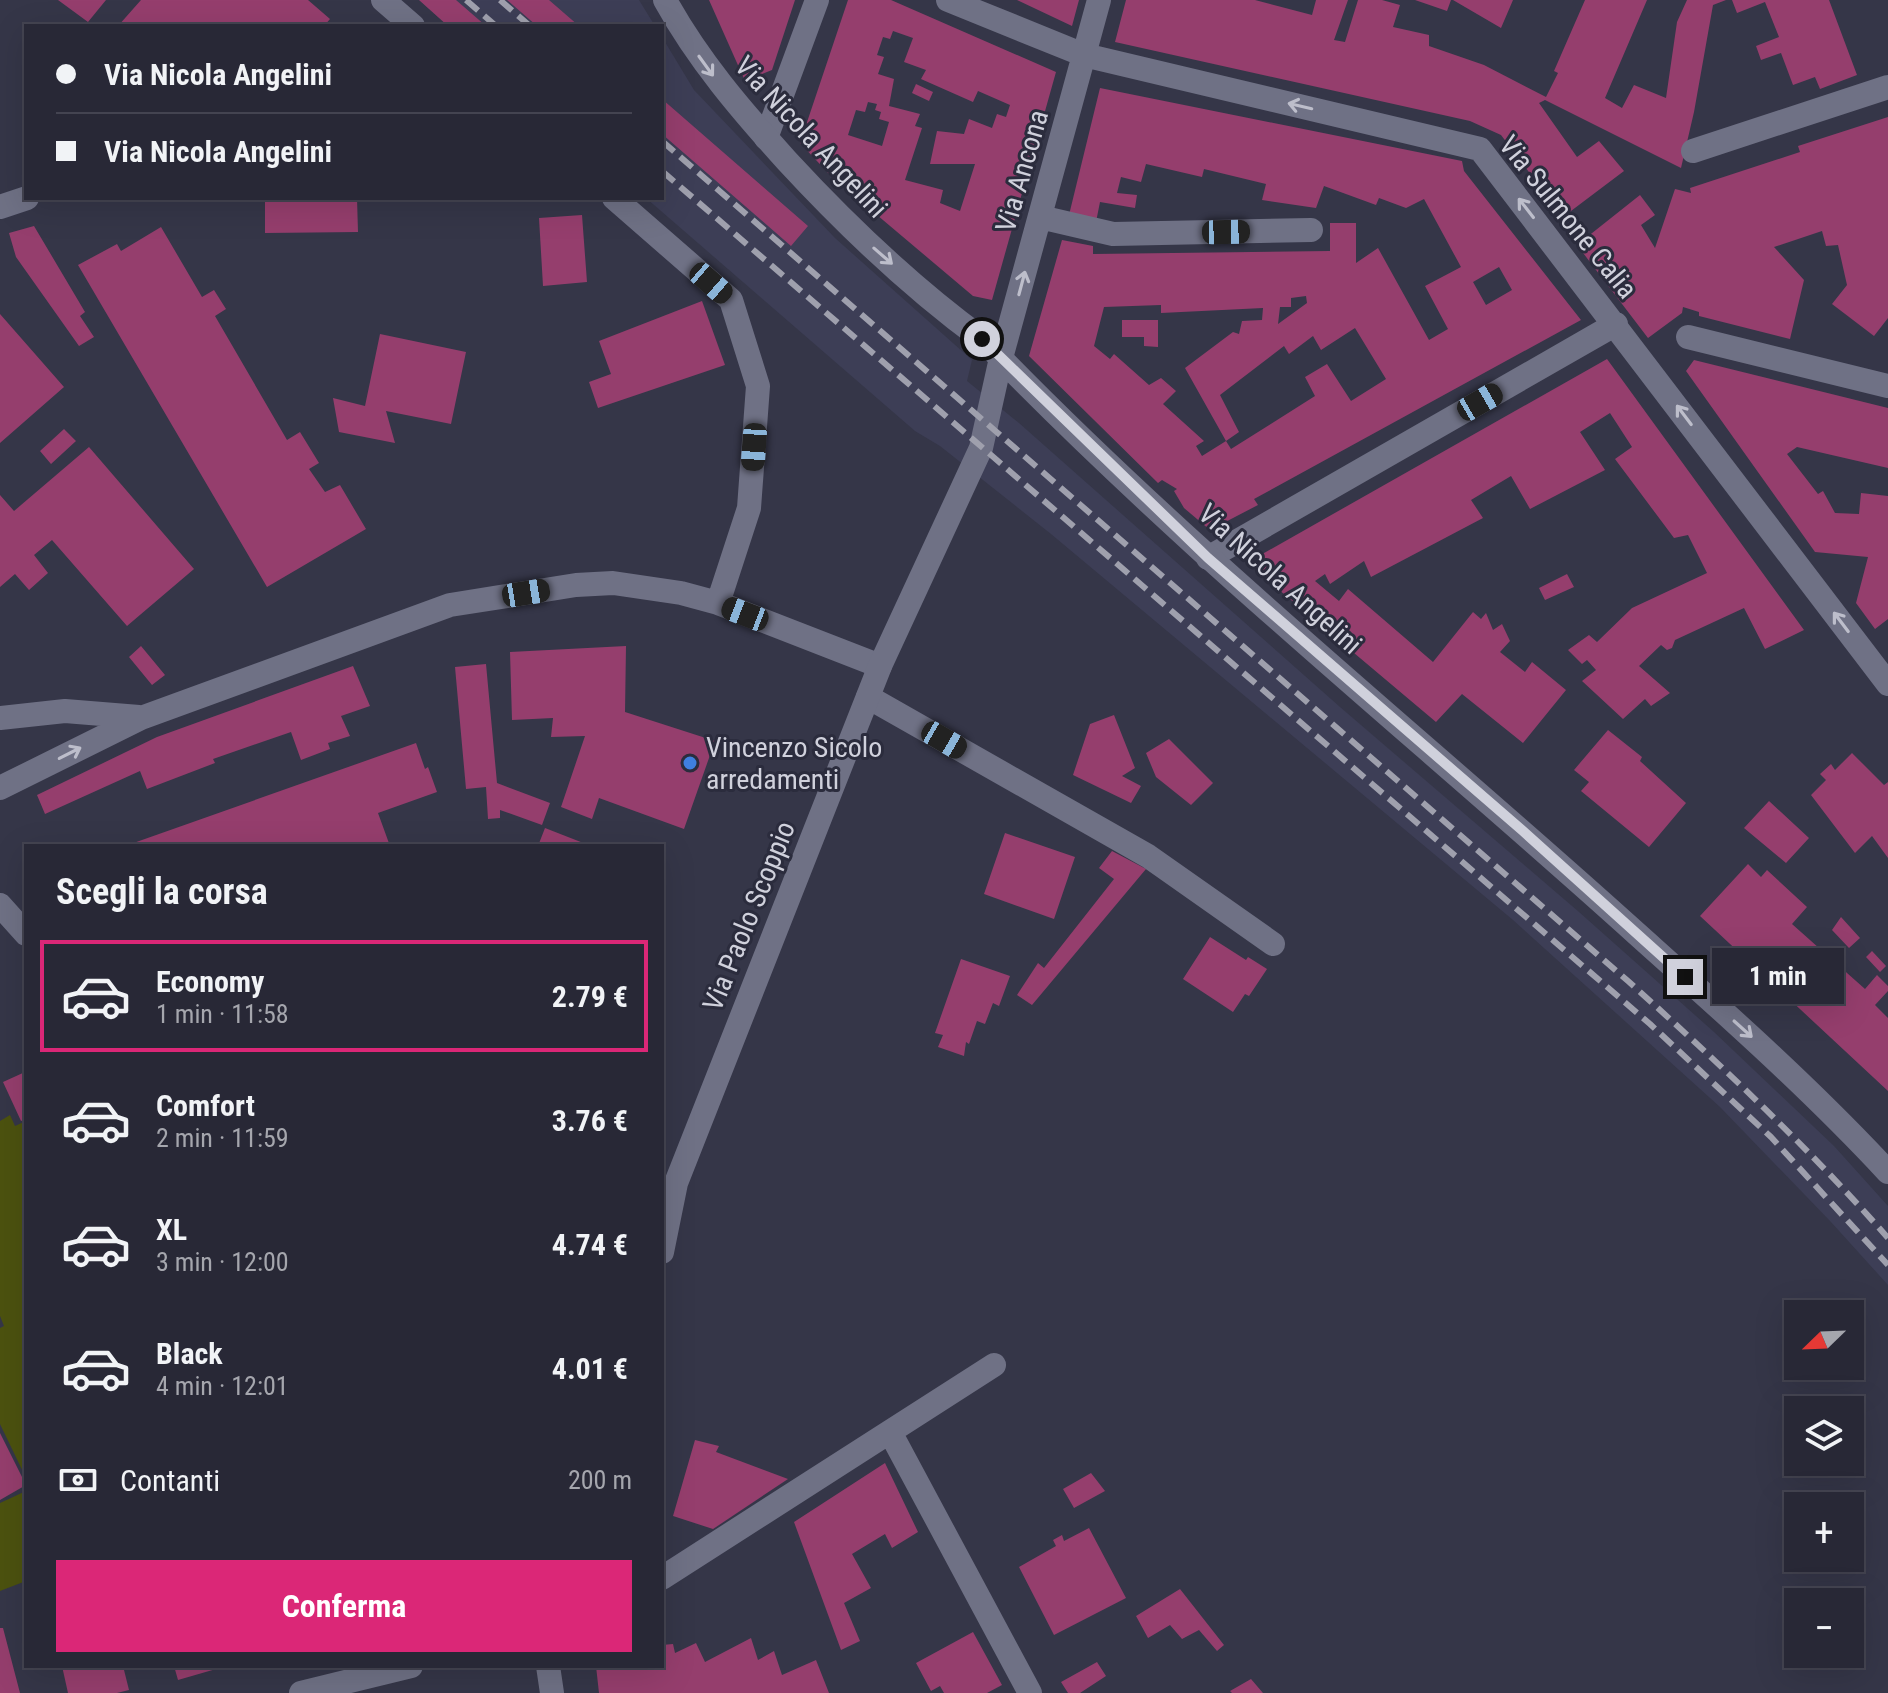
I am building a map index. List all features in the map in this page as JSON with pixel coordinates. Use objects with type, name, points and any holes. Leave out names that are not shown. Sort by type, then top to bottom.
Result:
[{"type":"street","points":[[383,0],[411,24]]},
{"type":"street","name":"Via Nicola Angelini","points":[[665,0],[705,65],[838,217],[982,339],[1208,558],[1523,831],[1777,1060],[1836,1116],[1888,1172]]},
{"type":"street","points":[[766,138],[817,0]]},
{"type":"street","name":"Via Sulmone Calia","points":[[948,0],[1084,55],[1480,149],[1888,684]]},
{"type":"street","name":"Via Ancona","points":[[1001,358],[1099,0]]},
{"type":"street","points":[[1693,151],[1888,87]]},
{"type":"street","points":[[0,207],[24,199]]},
{"type":"street","points":[[616,200],[731,300],[758,386],[749,508],[718,603]]},
{"type":"street","points":[[1040,217],[1113,234],[1311,230]]},
{"type":"street","points":[[1208,558],[1616,324]]},
{"type":"street","points":[[1688,337],[1888,386]]},
{"type":"street","name":"Via Paolo Scoppio","points":[[664,1234],[669,1188],[880,666],[981,448],[1001,358]]},
{"type":"street","points":[[0,788],[141,718],[450,605],[576,585],[613,583],[681,593],[718,603],[880,666]]},
{"type":"street","points":[[868,697],[1148,856],[1273,944]]},
{"type":"street","points":[[0,718],[65,711],[141,718]]},
{"type":"street","points":[[0,905],[24,932]]},
{"type":"street","points":[[664,1577],[994,1365]]},
{"type":"street","points":[[890,1432],[1030,1693]]},
{"type":"street","points":[[301,1693],[403,1668]]},
{"type":"street","points":[[548,1668],[552,1693]]},
{"type":"shaded area","points":[[419,0],[639,0],[654,24],[446,24]]},
{"type":"shaded area","points":[[664,40],[694,90],[835,238],[972,360],[967,381],[1579,912],[1714,1032],[1834,1146],[1888,1206],[1888,1285],[1720,1107],[1513,920],[1051,534],[940,446],[915,431],[648,200],[664,200]]},
{"type":"green space","points":[[10,1115],[15,1126],[24,1122],[24,1474],[0,1424],[0,1328],[4,1326],[0,1316],[0,1121]]},
{"type":"green space","points":[[24,1492],[24,1582],[0,1591],[0,1503]]},
{"type":"building","points":[[58,0],[106,0],[88,22]]},
{"type":"building","points":[[141,0],[308,0],[330,19],[326,24],[120,24]]},
{"type":"building","points":[[419,0],[456,0],[484,24],[446,24]]},
{"type":"building","points":[[507,0],[549,0],[577,24],[535,24]]},
{"type":"building","points":[[709,0],[795,0],[772,70],[745,81]]},
{"type":"building","points":[[848,0],[891,0],[1056,72],[992,300],[973,296],[832,177],[800,143]],"holes":[[[893,31],[913,38],[904,62],[926,70],[921,79],[973,102],[978,91],[1010,105],[1006,117],[997,114],[992,128],[969,119],[964,134],[937,131],[930,164],[975,164],[960,211],[940,203],[943,190],[905,180],[922,128],[915,126],[920,114],[889,106],[894,79],[878,74],[884,57],[877,55],[883,37],[890,39]],[[868,102],[877,104],[875,110],[881,112],[879,119],[889,122],[882,146],[848,135],[856,110],[865,112]]]},
{"type":"building","points":[[1017,0],[1079,0],[1072,26]]},
{"type":"building","points":[[1126,0],[1255,0],[1312,15],[1316,0],[1348,0],[1334,40],[1345,42],[1358,0],[1382,0],[1400,5],[1393,27],[1429,35],[1429,46],[1484,65],[1546,97],[1585,0],[1647,0],[1605,98],[1622,108],[1634,85],[1666,98],[1677,22],[1687,0],[1726,0],[1713,5],[1681,168],[1545,100],[1539,103],[1577,157],[1599,141],[1624,171],[1563,217],[1501,135],[1470,121],[1115,42]]},
{"type":"building","points":[[1415,0],[1451,0],[1447,11]]},
{"type":"building","points":[[1453,0],[1513,0],[1501,28]]},
{"type":"building","points":[[1732,0],[1829,0],[1857,75],[1820,89],[1815,77],[1793,85],[1781,53],[1761,60],[1756,46],[1779,37],[1765,2],[1737,13]]},
{"type":"building","points":[[916,84],[933,92],[929,101],[912,93]]},
{"type":"building","points":[[1100,88],[1462,161],[1464,171],[1581,320],[1254,499],[1258,505],[1210,530],[1184,508],[1174,491],[1177,489],[1162,480],[1158,483],[1029,356],[1062,240],[1093,246],[1093,254],[1330,251],[1330,223],[1356,223],[1356,263],[1378,248],[1429,340],[1448,329],[1425,286],[1461,267],[1424,199],[1406,208],[1379,198],[1376,205],[1324,186],[1316,208],[1262,200],[1266,184],[1204,169],[1202,177],[1146,164],[1141,182],[1121,177],[1117,193],[1137,195],[1135,208],[1100,202],[1096,222],[1069,215]],"holes":[[[1499,267],[1512,290],[1486,305],[1473,282]],[[1306,296],[1307,303],[1278,324],[1280,307],[1291,307],[1291,298]],[[1161,305],[1161,313],[1263,308],[1262,320],[1242,321],[1239,334],[1233,332],[1185,368],[1226,441],[1202,456],[1196,446],[1204,441],[1163,404],[1176,391],[1161,378],[1149,385],[1114,354],[1110,359],[1094,346],[1104,307]],[[1355,328],[1386,379],[1351,401],[1327,364],[1305,377],[1315,396],[1231,449],[1226,441],[1239,432],[1220,395],[1284,346],[1289,354],[1313,336],[1321,350]]]},
{"type":"building","points":[[664,101],[808,226],[791,246],[664,136]]},
{"type":"building","points":[[1888,117],[1888,318],[1874,336],[1832,304],[1847,285],[1838,245],[1826,246],[1822,231],[1774,247],[1804,280],[1790,339],[1699,316],[1699,312],[1683,307],[1682,313],[1648,338],[1577,245],[1640,195],[1655,215],[1641,225],[1655,248],[1675,189],[1691,193],[1690,188],[1800,152],[1798,146]]},
{"type":"building","points":[[265,200],[357,200],[358,232],[265,233]]},
{"type":"building","points":[[582,215],[587,282],[543,286],[539,218]]},
{"type":"building","points":[[34,226],[85,312],[80,316],[94,337],[79,346],[16,257],[9,233]]},
{"type":"building","points":[[161,227],[202,297],[214,290],[226,309],[215,316],[287,440],[300,432],[319,463],[309,469],[325,492],[340,485],[366,529],[267,587],[78,265],[117,244],[121,251]]},
{"type":"building","points":[[702,301],[725,365],[598,408],[589,382],[611,374],[599,341]]},
{"type":"building","points":[[0,314],[64,387],[0,443]]},
{"type":"building","points":[[1122,320],[1158,320],[1158,347],[1144,346],[1144,337],[1122,337]]},
{"type":"building","points":[[380,334],[466,352],[451,424],[386,411],[395,443],[339,432],[333,398],[365,406]]},
{"type":"building","points":[[1607,359],[1804,630],[1765,649],[1744,608],[1675,640],[1672,648],[1667,650],[1661,645],[1639,666],[1670,693],[1651,706],[1645,699],[1623,719],[1582,681],[1596,670],[1587,660],[1582,664],[1568,650],[1589,635],[1597,642],[1632,608],[1707,573],[1688,535],[1674,538],[1615,459],[1632,447],[1610,413],[1580,432],[1605,470],[1530,509],[1511,476],[1471,500],[1483,518],[1371,577],[1364,561],[1330,584],[1325,574],[1315,581],[1339,601],[1348,589],[1433,662],[1473,612],[1481,619],[1486,613],[1493,630],[1502,624],[1510,641],[1500,652],[1525,672],[1532,662],[1566,690],[1523,743],[1462,694],[1436,722],[1266,579],[1257,557]]},
{"type":"building","points":[[1694,360],[1888,408],[1888,468],[1797,447],[1787,454],[1818,494],[1823,491],[1835,513],[1859,514],[1861,493],[1888,496],[1888,619],[1875,629],[1856,603],[1868,557],[1815,552],[1686,371]]},
{"type":"building","points":[[64,429],[76,441],[51,464],[40,451]]},
{"type":"building","points":[[89,447],[194,569],[127,626],[52,540],[34,555],[48,573],[29,590],[15,574],[0,587],[0,495],[14,511]]},
{"type":"building","points":[[1567,574],[1574,587],[1545,600],[1539,588]]},
{"type":"building","points":[[141,646],[165,675],[152,685],[129,657]]},
{"type":"building","points":[[626,646],[625,712],[715,741],[684,829],[599,798],[592,819],[561,807],[585,736],[551,737],[553,718],[512,720],[510,652]]},
{"type":"building","points":[[486,664],[497,783],[550,803],[542,825],[500,810],[500,818],[488,819],[486,787],[466,789],[455,667]]},
{"type":"building","points":[[353,666],[370,706],[341,716],[350,736],[328,743],[330,749],[301,760],[291,732],[213,759],[215,763],[147,789],[140,771],[45,814],[37,795],[157,737]]},
{"type":"building","points":[[1114,715],[1135,768],[1122,776],[1141,786],[1131,803],[1073,775],[1090,724]]},
{"type":"building","points":[[1608,730],[1642,757],[1640,761],[1686,803],[1649,847],[1581,791],[1589,782],[1574,770]]},
{"type":"building","points":[[1169,739],[1213,783],[1191,805],[1156,777],[1146,753]]},
{"type":"building","points":[[416,743],[437,792],[378,813],[389,844],[131,844]]},
{"type":"building","points":[[1852,753],[1884,785],[1888,782],[1888,858],[1872,836],[1855,853],[1811,795],[1826,780],[1820,774],[1831,764],[1835,770]]},
{"type":"building","points":[[1769,801],[1809,838],[1786,863],[1744,828]]},
{"type":"building","points":[[545,828],[586,844],[539,844]]},
{"type":"building","points":[[1005,833],[1075,857],[1054,919],[984,894]]},
{"type":"building","points":[[1112,851],[1146,869],[1032,1005],[1017,995],[1038,963],[1044,968],[1114,879],[1099,868]]},
{"type":"building","points":[[1748,864],[1761,877],[1767,870],[1807,907],[1792,924],[1865,989],[1877,975],[1888,986],[1888,991],[1875,1005],[1888,1018],[1888,1091],[1700,916]]},
{"type":"building","points":[[1841,917],[1860,938],[1849,948],[1832,930]]},
{"type":"building","points":[[1210,937],[1246,960],[1248,957],[1267,969],[1249,996],[1245,994],[1233,1012],[1183,979]]},
{"type":"building","points":[[1872,951],[1886,966],[1880,972],[1866,957]]},
{"type":"building","points":[[961,959],[1010,976],[999,1006],[993,1003],[985,1024],[977,1021],[969,1044],[966,1042],[964,1056],[938,1047],[943,1035],[935,1033]]},
{"type":"building","points":[[24,1072],[24,1120],[21,1121],[3,1082]]},
{"type":"building","points":[[0,1433],[24,1486],[0,1500]]},
{"type":"building","points":[[695,1440],[719,1446],[716,1452],[788,1479],[713,1529],[673,1516]]},
{"type":"building","points":[[885,1463],[918,1532],[892,1548],[885,1534],[852,1554],[871,1588],[844,1603],[860,1641],[841,1650],[794,1522]]},
{"type":"building","points":[[1091,1473],[1105,1491],[1074,1508],[1063,1489]]},
{"type":"building","points":[[1089,1528],[1126,1598],[1054,1635],[1019,1567],[1056,1546],[1053,1540],[1062,1535],[1064,1541]]},
{"type":"building","points":[[1180,1589],[1224,1645],[1217,1651],[1199,1630],[1182,1639],[1170,1625],[1148,1638],[1136,1616]]},
{"type":"building","points":[[0,1628],[3,1628],[20,1693],[0,1693]]},
{"type":"building","points":[[973,1632],[1002,1685],[987,1693],[944,1693],[940,1686],[931,1691],[916,1663]]},
{"type":"building","points":[[751,1638],[758,1660],[774,1651],[782,1675],[816,1660],[829,1693],[599,1693],[596,1668],[664,1668],[664,1645],[673,1644],[675,1653],[696,1643],[705,1662]]},
{"type":"building","points":[[1097,1662],[1106,1676],[1080,1693],[1068,1693],[1061,1682]]},
{"type":"building","points":[[62,1668],[124,1668],[129,1690],[117,1693],[68,1693]]},
{"type":"building","points":[[175,1668],[220,1668],[178,1680]]},
{"type":"building","points":[[1251,1679],[1263,1693],[1230,1691]]},
{"type":"railway","points":[[466,0],[494,24]]},
{"type":"railway","points":[[500,0],[528,24]]},
{"type":"railway","points":[[664,143],[1628,981],[1762,1106],[1888,1238]]},
{"type":"railway","points":[[664,173],[1650,1024],[1771,1137],[1888,1265]]},
{"type":"place","name":"Vincenzo Sicolo arredamenti","points":[[690,763]]},
{"type":"route","points":[[982,339],[1208,558],[1523,831],[1685,977]]}]
